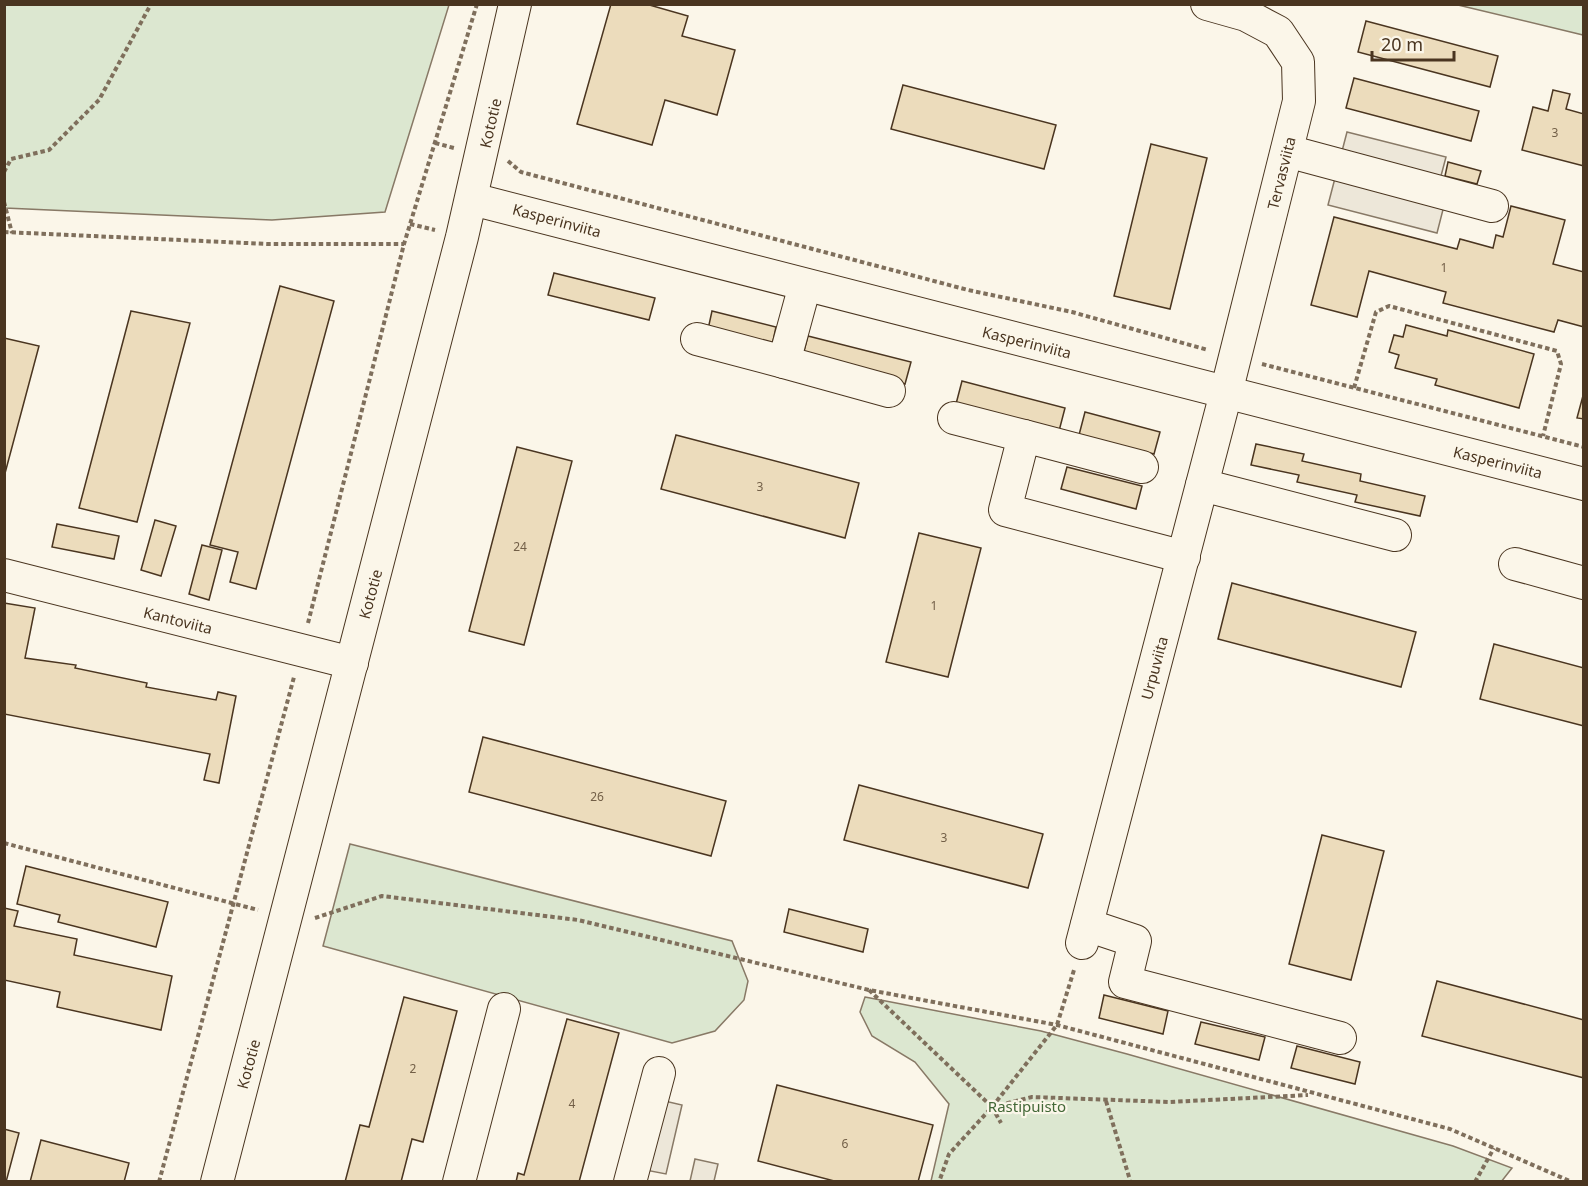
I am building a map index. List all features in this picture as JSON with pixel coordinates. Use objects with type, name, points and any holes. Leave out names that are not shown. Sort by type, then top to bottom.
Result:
[{"type":"street","name":"Kototie","points":[[217,1182],[472,199],[515,4]]},
{"type":"street","name":"Tervasviita","points":[[1207,4],[1246,15],[1278,32],[1298,62],[1299,101],[1226,393]]},
{"type":"street","points":[[1287,151],[1492,206]]},
{"type":"street","name":"Kasperinviita","points":[[472,199],[1584,484]]},
{"type":"street","points":[[784,363],[805,285]]},
{"type":"street","points":[[697,339],[889,391]]},
{"type":"street","name":"Urpuviita","points":[[1085,934],[1226,393]]},
{"type":"street","points":[[954,417],[1142,466]]},
{"type":"street","points":[[1024,436],[1005,510],[1184,557]]},
{"type":"street","points":[[1202,485],[1395,535]]},
{"type":"street","points":[[1515,564],[1584,583]]},
{"type":"street","name":"Kantoviita","points":[[4,575],[352,663]]},
{"type":"street","points":[[1085,934],[1135,941],[1125,982],[1340,1038]]},
{"type":"street","points":[[459,1182],[504,1009]]},
{"type":"street","points":[[630,1182],[659,1073]]},
{"type":"path","points":[[4,172],[11,159],[49,150],[99,100],[151,4]]},
{"type":"path","points":[[159,1182],[301,651],[404,244],[477,4]]},
{"type":"path","points":[[435,143],[509,161],[521,172],[968,290],[1072,312],[1235,357],[1584,447]]},
{"type":"path","points":[[4,202],[12,233]]},
{"type":"path","points":[[4,232],[268,244],[404,244]]},
{"type":"path","points":[[1354,388],[1376,312],[1389,306],[1557,351],[1561,364],[1543,436]]},
{"type":"path","points":[[4,843],[233,903]]},
{"type":"path","points":[[311,919],[382,897],[578,920],[868,990],[1057,1025],[1450,1130],[1572,1182]]},
{"type":"path","points":[[939,1182],[949,1154],[992,1107],[1057,1025],[1085,934]]},
{"type":"path","points":[[868,990],[992,1107],[1001,1124]]},
{"type":"path","points":[[992,1107],[1032,1097],[1170,1102],[1313,1095]]},
{"type":"path","points":[[1106,1101],[1130,1180]]},
{"type":"path","points":[[1475,1182],[1494,1148]]},
{"type":"green space","points":[[5,4],[449,5],[385,212],[272,220],[5,208]]},
{"type":"green space","points":[[1458,5],[1583,5],[1583,35]]},
{"type":"green space","points":[[350,844],[732,941],[748,981],[744,1000],[715,1031],[672,1043],[323,946]]},
{"type":"green space","name":"Rastipuisto","points":[[865,997],[1041,1031],[1453,1146],[1512,1168],[1501,1182],[931,1181],[949,1104],[915,1062],[872,1036],[860,1012]]},
{"type":"shaded area","points":[[1347,132],[1446,157],[1437,191],[1447,194],[1437,233],[1328,205]]},
{"type":"shaded area","points":[[656,1099],[682,1105],[666,1174],[640,1169]]},
{"type":"shaded area","points":[[695,1159],[718,1164],[714,1181],[690,1181]]},
{"type":"building","points":[[611,4],[646,4],[688,16],[682,36],[735,50],[717,115],[665,100],[652,145],[577,124]]},
{"type":"building","points":[[1366,21],[1498,56],[1490,87],[1358,52]]},
{"type":"building","points":[[1354,78],[1479,111],[1471,141],[1346,108]]},
{"type":"building","points":[[903,85],[1056,125],[1044,169],[891,129]]},
{"type":"building","points":[[1553,90],[1570,94],[1566,109],[1584,114],[1584,166],[1522,150],[1533,107],[1548,111]]},
{"type":"building","points":[[1151,144],[1207,158],[1170,309],[1114,296]]},
{"type":"building","points":[[1448,162],[1481,171],[1477,184],[1445,176]]},
{"type":"building","points":[[1511,206],[1565,220],[1553,264],[1584,272],[1584,327],[1558,320],[1554,332],[1443,303],[1446,292],[1369,271],[1357,317],[1311,305],[1334,217],[1457,249],[1460,239],[1493,248],[1496,235],[1503,237]]},
{"type":"building","points":[[554,273],[655,298],[649,320],[548,295]]},
{"type":"building","points":[[280,286],[334,301],[256,589],[230,582],[238,552],[210,545]]},
{"type":"building","points":[[131,311],[190,323],[137,522],[79,508]]},
{"type":"building","points":[[712,311],[776,327],[771,350],[707,334]]},
{"type":"building","points":[[1406,325],[1447,336],[1448,330],[1534,354],[1519,408],[1435,385],[1437,379],[1395,368],[1399,355],[1389,352],[1394,335],[1403,337]]},
{"type":"building","points":[[808,336],[911,362],[905,384],[802,359]]},
{"type":"building","points":[[4,338],[39,346],[4,477]]},
{"type":"building","points":[[962,381],[1065,408],[1059,431],[956,404]]},
{"type":"building","points":[[1584,392],[1584,419],[1577,418]]},
{"type":"building","points":[[1085,412],[1160,432],[1154,454],[1079,435]]},
{"type":"building","points":[[676,435],[859,483],[845,538],[661,489]]},
{"type":"building","points":[[1256,444],[1304,454],[1302,461],[1361,474],[1360,481],[1425,496],[1420,516],[1355,502],[1357,495],[1297,482],[1299,475],[1251,465]]},
{"type":"building","points":[[517,447],[572,461],[524,645],[469,631]]},
{"type":"building","points":[[1067,467],[1142,486],[1136,509],[1061,489]]},
{"type":"building","points":[[155,520],[176,526],[161,576],[141,570]]},
{"type":"building","points":[[57,524],[119,536],[114,559],[52,547]]},
{"type":"building","points":[[919,533],[981,548],[948,677],[886,662]]},
{"type":"building","points":[[202,545],[222,550],[209,600],[189,594]]},
{"type":"building","points":[[1232,583],[1416,632],[1401,687],[1218,639]]},
{"type":"building","points":[[4,603],[35,608],[25,658],[76,665],[75,668],[147,683],[146,687],[216,700],[218,692],[236,696],[219,783],[204,780],[210,754],[4,714]]},
{"type":"building","points":[[1494,644],[1584,668],[1584,726],[1480,699]]},
{"type":"building","points":[[483,737],[726,801],[711,856],[469,792]]},
{"type":"building","points":[[859,785],[1043,834],[1028,888],[844,840]]},
{"type":"building","points":[[1322,835],[1384,851],[1351,980],[1289,964]]},
{"type":"building","points":[[26,866],[168,902],[156,947],[58,922],[60,915],[17,904]]},
{"type":"building","points":[[4,908],[18,911],[14,926],[77,939],[74,955],[172,976],[161,1030],[57,1007],[60,992],[4,980]]},
{"type":"building","points":[[789,909],[868,929],[863,952],[784,932]]},
{"type":"building","points":[[1437,981],[1584,1020],[1584,1078],[1422,1036]]},
{"type":"building","points":[[1104,995],[1168,1011],[1163,1034],[1099,1018]]},
{"type":"building","points":[[404,997],[457,1011],[423,1142],[412,1139],[401,1182],[345,1182],[360,1125],[369,1127]]},
{"type":"building","points":[[567,1019],[619,1033],[579,1182],[516,1182],[518,1173],[524,1175]]},
{"type":"building","points":[[1201,1022],[1265,1037],[1259,1060],[1195,1044]]},
{"type":"building","points":[[1297,1046],[1360,1062],[1355,1084],[1291,1068]]},
{"type":"building","points":[[777,1085],[933,1125],[918,1182],[838,1182],[758,1161]]},
{"type":"building","points":[[4,1129],[19,1133],[6,1182],[4,1182]]},
{"type":"building","points":[[41,1140],[129,1163],[124,1182],[30,1182]]}]
